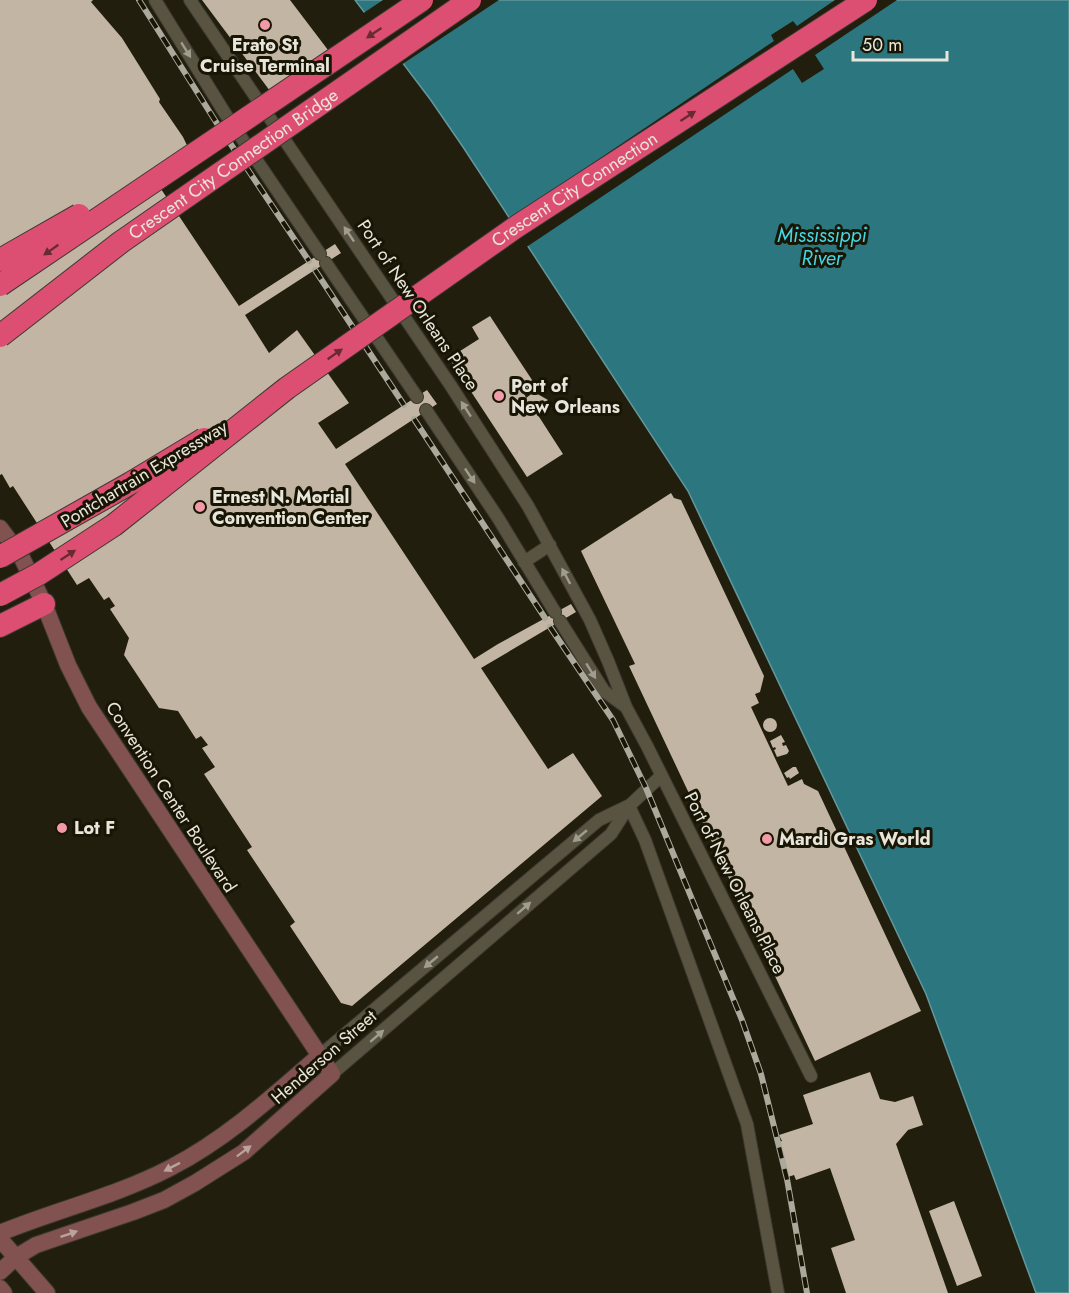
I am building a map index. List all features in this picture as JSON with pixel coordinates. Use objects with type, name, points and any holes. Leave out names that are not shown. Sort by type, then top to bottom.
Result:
[{"type":"highway","points":[[0,285],[422,0]]},
{"type":"highway","name":"Crescent City Connection Bridge","points":[[0,336],[121,242],[470,0]]},
{"type":"highway","name":"Crescent City Connection","points":[[287,388],[516,227],[866,0]]},
{"type":"highway","points":[[0,260],[239,123]]},
{"type":"highway","points":[[0,595],[39,574],[114,525],[287,388]]},
{"type":"highway","name":"Pontchartrain Expressway","points":[[0,555],[131,483],[287,388]]},
{"type":"highway","points":[[0,541],[0,555]]},
{"type":"highway","points":[[0,626],[44,604]]},
{"type":"street","points":[[155,0],[232,124],[417,397]]},
{"type":"street","name":"Port of New Orleans Place","points":[[190,0],[451,386],[528,506],[590,620],[626,707],[811,1076]]},
{"type":"street","name":"Port of New Orleans Place","points":[[426,410],[498,518],[604,691],[626,707]]},
{"type":"street","name":"Convention Center Boulevard","points":[[0,528],[21,556],[44,604],[68,665],[89,707],[332,1074]]},
{"type":"street","points":[[524,562],[549,545]]},
{"type":"street","name":"Henderson Street","points":[[0,1272],[16,1257],[36,1245],[164,1200],[195,1184],[244,1152],[611,834],[629,806],[660,776]]},
{"type":"street","points":[[629,806],[645,840],[747,1124],[778,1293]]},
{"type":"street","name":"Henderson Street","points":[[0,1233],[137,1183],[190,1157],[251,1115],[599,820],[629,806]]},
{"type":"street","points":[[535,874],[548,888]]},
{"type":"street","points":[[0,1239],[47,1293]]},
{"type":"street","points":[[0,1288],[4,1293]]},
{"type":"water","name":"Mississippi River","points":[[355,0],[1069,0],[1069,1293],[1036,1293],[926,994],[688,491],[463,147],[430,99]]},
{"type":"pier","points":[[383,0],[499,0],[401,65],[362,14]]},
{"type":"pier","points":[[835,0],[897,0],[815,55],[824,69],[802,83],[793,69],[525,248],[507,221],[774,41],[771,35],[793,21],[797,26]]},
{"type":"building","name":"Ernest N. Morial Convention Center","points":[[0,0],[93,0],[91,2],[122,38],[160,99],[159,102],[183,137],[195,162],[159,186],[239,306],[335,244],[341,253],[245,315],[269,353],[297,330],[349,403],[318,423],[336,449],[427,390],[437,404],[345,464],[474,659],[571,604],[576,612],[481,668],[548,769],[573,753],[602,796],[352,1006],[341,1003],[290,926],[295,922],[247,850],[252,847],[204,774],[215,767],[202,748],[208,745],[201,736],[196,739],[178,711],[159,708],[124,655],[129,638],[110,609],[115,606],[109,597],[104,600],[89,578],[77,585],[13,486],[10,488],[2,474],[0,475]]},
{"type":"building","name":"Erato St Cruise Terminal","points":[[202,0],[290,0],[328,50],[270,91]]},
{"type":"building","name":"Port of New Orleans","points":[[490,316],[536,386],[524,393],[526,398],[534,392],[548,400],[534,409],[563,454],[527,477],[449,358],[479,339],[472,327]]},
{"type":"building","points":[[671,493],[674,498],[681,500],[764,676],[760,692],[755,694],[759,703],[751,707],[788,786],[802,779],[804,784],[818,791],[921,1011],[815,1061],[629,666],[635,664],[581,551]]},
{"type":"building","points":[[770,718],[775,720],[777,725],[775,730],[770,732],[765,730],[763,725],[765,720]]},
{"type":"building","points":[[781,735],[785,742],[782,743],[783,746],[786,745],[789,751],[777,757],[774,750],[776,749],[770,741]]},
{"type":"building","points":[[796,767],[799,773],[790,779],[787,778],[784,773]]},
{"type":"building","points":[[870,1072],[880,1099],[895,1102],[913,1096],[923,1125],[908,1130],[896,1144],[948,1293],[846,1293],[831,1248],[855,1240],[830,1168],[796,1180],[794,1175],[788,1177],[776,1143],[782,1141],[779,1135],[813,1124],[803,1095]]},
{"type":"building","points":[[954,1201],[982,1276],[957,1286],[929,1211]]},
{"type":"railway","points":[[139,0],[216,122],[309,261]]},
{"type":"railway","points":[[315,270],[404,405]]},
{"type":"railway","points":[[414,419],[545,618]]},
{"type":"railway","points":[[550,627],[613,720],[646,788],[742,1020],[761,1074],[787,1179],[807,1293]]},
{"type":"place","name":"Erato St Cruise Terminal","points":[[265,25]]},
{"type":"place","name":"Port of New Orleans","points":[[499,396]]},
{"type":"place","name":"Ernest N. Morial Convention Center","points":[[200,507]]},
{"type":"place","name":"Lot F","points":[[62,828]]},
{"type":"place","name":"Mardi Gras World","points":[[767,839]]}]
